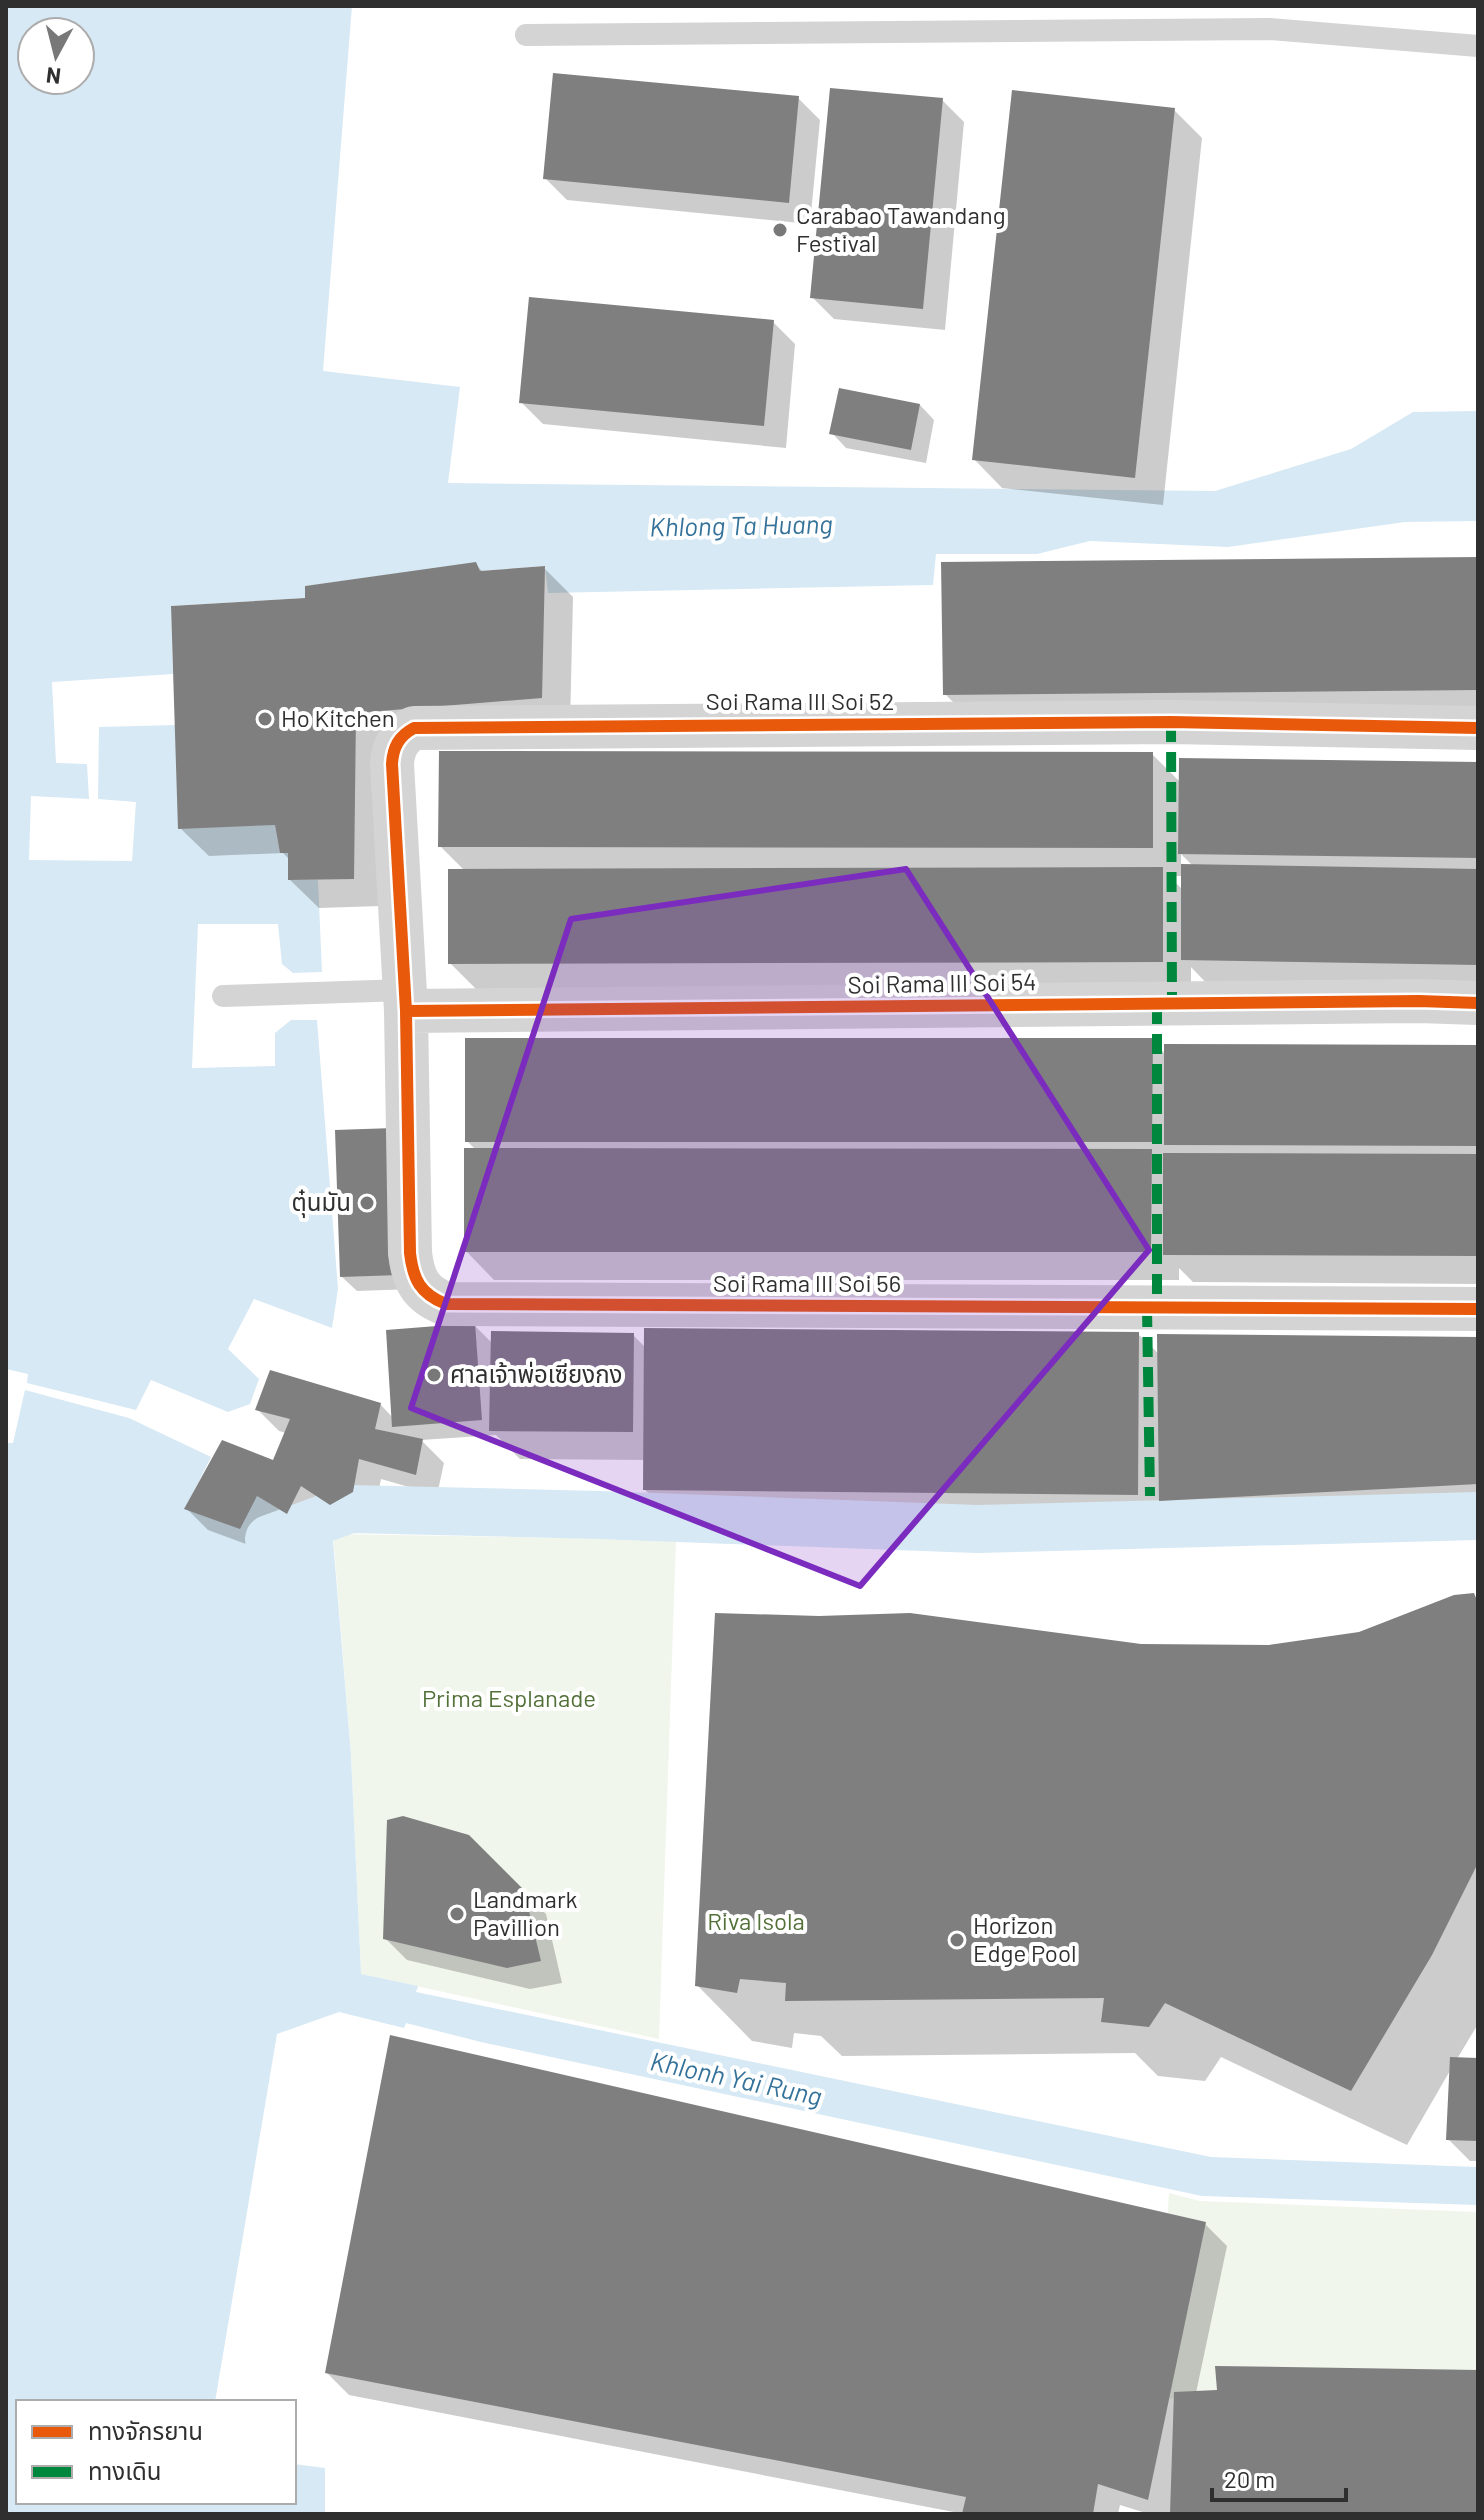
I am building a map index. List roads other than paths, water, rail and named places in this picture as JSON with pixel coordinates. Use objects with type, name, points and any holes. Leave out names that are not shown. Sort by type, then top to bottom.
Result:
[{"type":"street","name":"Soi Rama III Soi 52","points":[[405,1001],[392,764],[393,752],[399,741],[414,728],[1171,722],[1478,728]]},
{"type":"street","name":"Soi Rama III Soi 54","points":[[405,1001],[1478,1003]]},
{"type":"street","name":"Soi Rama III Soi 56","points":[[405,1001],[411,1263],[420,1289],[446,1304],[1478,1309]]},
{"type":"lane","points":[[526,35],[1269,29],[1478,46]]},
{"type":"lane","points":[[223,996],[405,1001]]},
{"type":"water","name":"Khlong Ta Huang","points":[[6,6],[352,6],[323,371],[460,387],[448,483],[1215,491],[1351,449],[1413,412],[1478,411],[1478,521],[1405,522],[1228,547],[1090,541],[1037,554],[936,554],[933,585],[548,593],[545,566],[480,571],[476,563],[305,586],[305,598],[171,606],[173,674],[52,682],[56,763],[87,764],[89,799],[31,796],[29,860],[132,861],[136,802],[98,799],[99,727],[175,725],[275,825],[280,853],[288,853],[288,880],[318,880],[322,972],[293,973],[282,964],[278,924],[198,924],[192,1068],[275,1066],[275,1033],[291,1020],[317,1020],[338,1289],[332,1328],[254,1299],[228,1349],[259,1379],[250,1404],[228,1412],[151,1380],[136,1410],[27,1383],[28,1374],[6,1369]]},
{"type":"water","name":"Khlonh Yai Rung","points":[[25,1390],[129,1418],[211,1457],[185,1509],[257,1496],[298,1521],[330,1505],[351,1755],[361,1974],[418,1986],[416,1992],[1211,2157],[1478,2167],[1478,2205],[1202,2196],[481,2042],[406,2023],[404,2028],[339,2012],[277,2034],[215,2400],[16,2400],[16,2504],[296,2504],[296,2464],[325,2468],[325,2514],[6,2514],[6,1443],[13,1443]]},
{"type":"waterway","points":[[269,1539],[350,1509],[977,1529],[1478,1516]]},
{"type":"place","name":"Carabao Tawandang Festival","points":[[780,230]]},
{"type":"place","name":"Ho Kitchen","points":[[265,719]]},
{"type":"place","name":"ตุ๋นมัน","points":[[367,1203]]},
{"type":"place","name":"ศาลเจ้าพ่อเซียงกง","points":[[434,1375]]},
{"type":"place","name":"Landmark Pavillion","points":[[457,1914]]},
{"type":"place","name":"Horizon Edge Pool","points":[[957,1940]]},
{"type":"park label","name":"Prima Esplanade","points":[[509,1699]]},
{"type":"park label","name":"Riva Isola","points":[[756,1922]]}]
